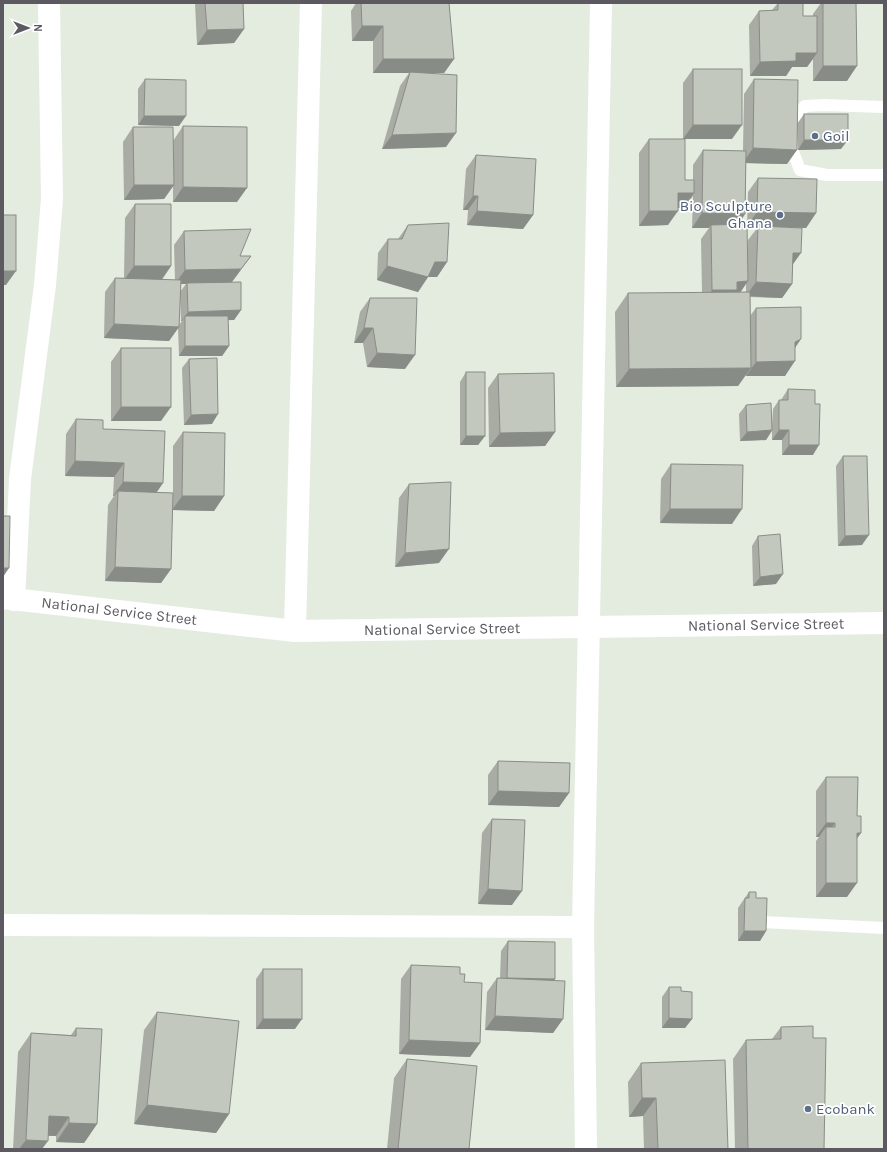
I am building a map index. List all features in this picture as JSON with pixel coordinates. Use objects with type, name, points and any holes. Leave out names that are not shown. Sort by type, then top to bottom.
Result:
[{"type":"street","points":[[9,599],[20,479],[45,285],[52,199],[49,3]]},
{"type":"street","points":[[296,631],[311,3]]},
{"type":"street","points":[[586,1149],[583,927],[600,3]]},
{"type":"street","name":"National Service Street","points":[[9,599],[296,631],[884,623]]},
{"type":"street","points":[[3,925],[583,927]]},
{"type":"lane","points":[[884,107],[824,105],[805,106],[793,120],[793,152],[800,170],[827,175],[884,175]]},
{"type":"lane","points":[[762,922],[884,928]]},
{"type":"building","points":[[205,3],[243,3],[244,29],[207,30]]},
{"type":"building","points":[[361,3],[449,3],[454,59],[383,59],[383,26],[362,26]]},
{"type":"building","points":[[778,3],[803,3],[803,16],[817,16],[817,53],[796,53],[796,61],[760,62],[759,11],[778,10]]},
{"type":"building","points":[[823,3],[856,3],[857,66],[823,66]]},
{"type":"building","points":[[693,69],[742,69],[742,125],[693,125]]},
{"type":"building","points":[[410,72],[457,75],[456,133],[392,135]]},
{"type":"building","points":[[145,79],[186,80],[186,116],[144,116]]},
{"type":"building","points":[[754,79],[798,80],[797,150],[753,148]]},
{"type":"building","points":[[804,114],[848,114],[848,140],[804,140]]},
{"type":"building","points":[[183,126],[247,127],[247,188],[183,187]]},
{"type":"building","points":[[133,127],[173,127],[174,185],[134,185]]},
{"type":"building","points":[[649,139],[685,139],[685,180],[694,180],[694,193],[678,193],[678,211],[649,211]]},
{"type":"building","points":[[703,150],[746,151],[745,214],[702,213]]},
{"type":"building","points":[[476,155],[536,159],[533,215],[477,211],[478,196],[473,196]]},
{"type":"building","points":[[758,178],[817,179],[816,213],[757,212]]},
{"type":"building","points":[[135,204],[171,204],[171,266],[134,266]]},
{"type":"building","points":[[3,215],[16,215],[16,271],[3,271]]},
{"type":"building","points":[[449,223],[447,262],[435,262],[428,277],[387,266],[388,239],[402,239],[408,225]]},
{"type":"building","points":[[747,224],[748,281],[737,282],[737,290],[712,290],[711,225]]},
{"type":"building","points":[[758,226],[802,228],[801,253],[793,253],[792,284],[756,282]]},
{"type":"building","points":[[251,229],[240,256],[251,256],[241,269],[185,270],[184,231]]},
{"type":"building","points":[[115,278],[181,280],[179,327],[114,324]]},
{"type":"building","points":[[241,282],[241,310],[188,312],[187,283]]},
{"type":"building","points":[[750,292],[751,368],[629,369],[628,293]]},
{"type":"building","points":[[370,298],[417,298],[415,355],[377,353],[373,328],[364,328]]},
{"type":"building","points":[[801,307],[801,339],[795,342],[795,361],[756,362],[756,308]]},
{"type":"building","points":[[185,316],[228,316],[229,346],[185,346]]},
{"type":"building","points":[[121,348],[171,348],[171,407],[121,407]]},
{"type":"building","points":[[217,358],[218,414],[191,415],[189,359]]},
{"type":"building","points":[[466,372],[485,372],[485,436],[466,436]]},
{"type":"building","points":[[554,373],[555,432],[500,433],[498,374]]},
{"type":"building","points":[[788,389],[815,390],[815,404],[820,404],[819,445],[789,445],[789,430],[779,430],[779,400],[788,400]]},
{"type":"building","points":[[771,403],[772,430],[747,432],[746,405]]},
{"type":"building","points":[[76,419],[103,420],[103,429],[165,431],[163,483],[123,482],[124,463],[75,461]]},
{"type":"building","points":[[183,432],[225,433],[224,496],[182,496]]},
{"type":"building","points":[[843,456],[867,456],[869,535],[845,536]]},
{"type":"building","points":[[671,464],[743,465],[742,509],[670,509]]},
{"type":"building","points":[[451,482],[449,549],[405,553],[409,484]]},
{"type":"building","points":[[118,491],[173,493],[171,569],[115,567]]},
{"type":"building","points":[[3,516],[10,516],[9,568],[3,568]]},
{"type":"building","points":[[780,534],[783,574],[760,577],[758,536]]},
{"type":"building","points":[[498,761],[570,763],[569,793],[498,791]]},
{"type":"building","points":[[826,777],[858,777],[857,816],[861,816],[861,833],[857,833],[857,883],[826,883],[826,827],[835,827],[835,823],[826,823]]},
{"type":"building","points":[[492,819],[525,820],[522,891],[488,889]]},
{"type":"building","points":[[749,892],[756,892],[756,898],[767,898],[766,931],[744,931],[745,898],[749,898]]},
{"type":"building","points":[[508,941],[555,942],[555,979],[507,978]]},
{"type":"building","points":[[411,965],[460,967],[460,974],[465,974],[464,982],[482,983],[480,1043],[409,1040]]},
{"type":"building","points":[[263,969],[302,969],[302,1019],[263,1019]]},
{"type":"building","points":[[497,978],[565,981],[563,1019],[495,1016]]},
{"type":"building","points":[[669,987],[681,987],[681,991],[692,992],[692,1019],[669,1018]]},
{"type":"building","points":[[157,1012],[239,1021],[229,1114],[147,1105]]},
{"type":"building","points":[[813,1026],[813,1038],[826,1038],[824,1149],[748,1149],[746,1040],[781,1039],[781,1027]]},
{"type":"building","points":[[76,1028],[102,1029],[97,1124],[69,1123],[69,1117],[49,1116],[48,1141],[26,1140],[31,1033],[76,1036]]},
{"type":"building","points":[[407,1059],[477,1066],[469,1149],[398,1149]]},
{"type":"building","points":[[725,1060],[728,1149],[658,1149],[656,1098],[642,1098],[641,1063]]},
{"type":"place","name":"Goil","points":[[815,136]]},
{"type":"place","name":"Bio Sculpture Ghana","points":[[780,215]]},
{"type":"place","name":"Ecobank","points":[[808,1109]]}]
